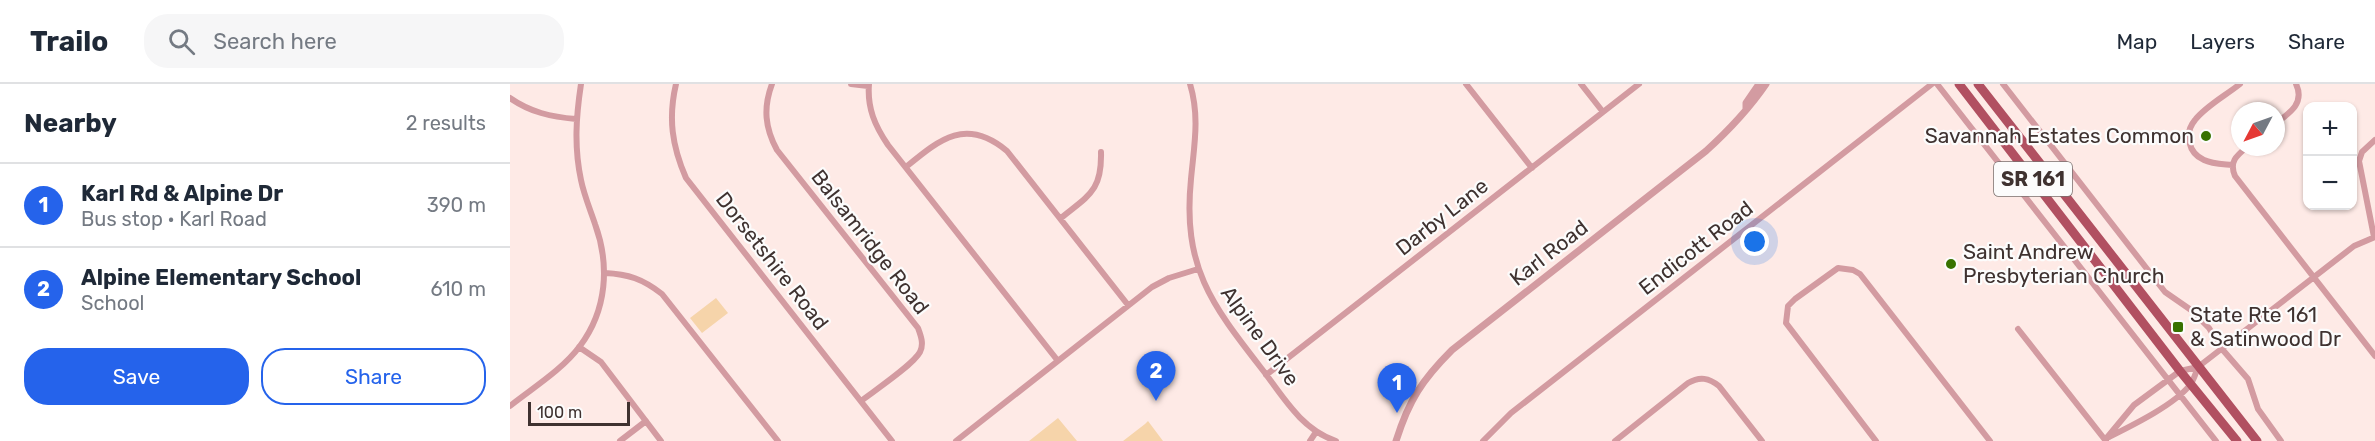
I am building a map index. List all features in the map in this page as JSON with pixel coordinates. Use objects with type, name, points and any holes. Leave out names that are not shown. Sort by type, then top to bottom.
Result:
[{"type":"main road","name":"SR 161","points":[[1959,84],[2180,371],[2237,441]]},
{"type":"main road","name":"SR 161","points":[[1978,84],[2256,441]]},
{"type":"street","points":[[511,402],[559,368],[579,347],[598,312],[603,293],[605,273],[603,251],[581,180],[576,151],[576,119],[580,84]]},
{"type":"street","name":"Dorsetshire Road","points":[[676,84],[672,101],[672,139],[686,178],[892,441]]},
{"type":"street","name":"Balsamridge Road","points":[[772,84],[766,106],[766,121],[769,136],[777,150],[918,328],[922,339],[921,351],[913,360],[861,402]]},
{"type":"street","points":[[851,84],[868,85],[870,110],[876,128],[1058,361]]},
{"type":"street","name":"Alpine Drive","points":[[1190,84],[1197,123],[1191,179],[1190,224],[1198,269],[1208,294],[1227,325],[1303,422],[1316,432],[1336,441]]},
{"type":"street","points":[[1466,84],[1532,168]]},
{"type":"street","points":[[1581,84],[1603,112]]},
{"type":"street","name":"Darby Lane","points":[[1266,375],[1639,84]]},
{"type":"street","name":"Karl Road","points":[[1746,109],[1746,103],[1760,84]]},
{"type":"street","name":"Karl Road","points":[[1396,441],[1415,393],[1431,371],[1452,350],[1706,151],[1751,106],[1766,84]]},
{"type":"street","name":"Endicott Road","points":[[1483,441],[1511,413],[1932,84]]},
{"type":"street","points":[[1937,84],[2216,441]]},
{"type":"street","points":[[2003,84],[2164,292],[2200,319],[2248,379],[2258,409],[2281,441]]},
{"type":"street","points":[[2232,165],[2201,159],[2192,150],[2188,141],[2189,130],[2200,115],[2240,84]]},
{"type":"street","points":[[2285,116],[2298,102],[2299,91],[2296,84]]},
{"type":"street","points":[[510,98],[524,108],[540,114],[576,119]]},
{"type":"street","points":[[906,167],[944,138],[960,133],[972,133],[988,138],[1007,151],[1128,305]]},
{"type":"street","points":[[2105,441],[2134,405],[2180,371],[2198,367],[2354,246],[2374,237],[2358,161],[2362,152],[2375,140]]},
{"type":"street","points":[[1061,218],[1096,188],[1102,174],[1101,152]]},
{"type":"street","points":[[2238,156],[2232,165],[2235,176],[2375,356]]},
{"type":"street","points":[[1876,441],[1790,330],[1786,315],[1788,306],[1795,299],[1831,272],[1846,268],[1860,274],[1990,441]]},
{"type":"street","points":[[957,441],[1152,287],[1169,278],[1198,269]]},
{"type":"street","points":[[605,273],[629,275],[647,282],[662,294],[778,441]]},
{"type":"street","points":[[2018,329],[2105,441]]},
{"type":"street","points":[[579,347],[601,362],[661,441]]},
{"type":"street","points":[[2105,441],[2145,419],[2179,395],[2191,384],[2198,367]]},
{"type":"street","points":[[1615,441],[1688,383],[1702,378],[1712,380],[1719,386],[1762,441]]},
{"type":"street","points":[[620,441],[646,421]]},
{"type":"street","points":[[1310,441],[1316,432]]},
{"type":"shaded area","points":[[716,298],[728,313],[702,333],[690,318]]},
{"type":"shaded area","points":[[1058,418],[1077,441],[1029,441]]},
{"type":"shaded area","points":[[1148,421],[1163,441],[1123,441],[1145,424]]},
{"type":"place","name":"Savannah Estates Common","points":[[2206,136]]},
{"type":"place","name":"Saint Andrew Presbyterian Church","points":[[1951,264]]},
{"type":"place","name":"State Rte 161 & Satinwood Dr","points":[[2178,327]]},
{"type":"place","name":"Alpine Elementary School","points":[[1156,401]]},
{"type":"place","name":"Karl Rd & Alpine Dr","points":[[1397,413]]}]
